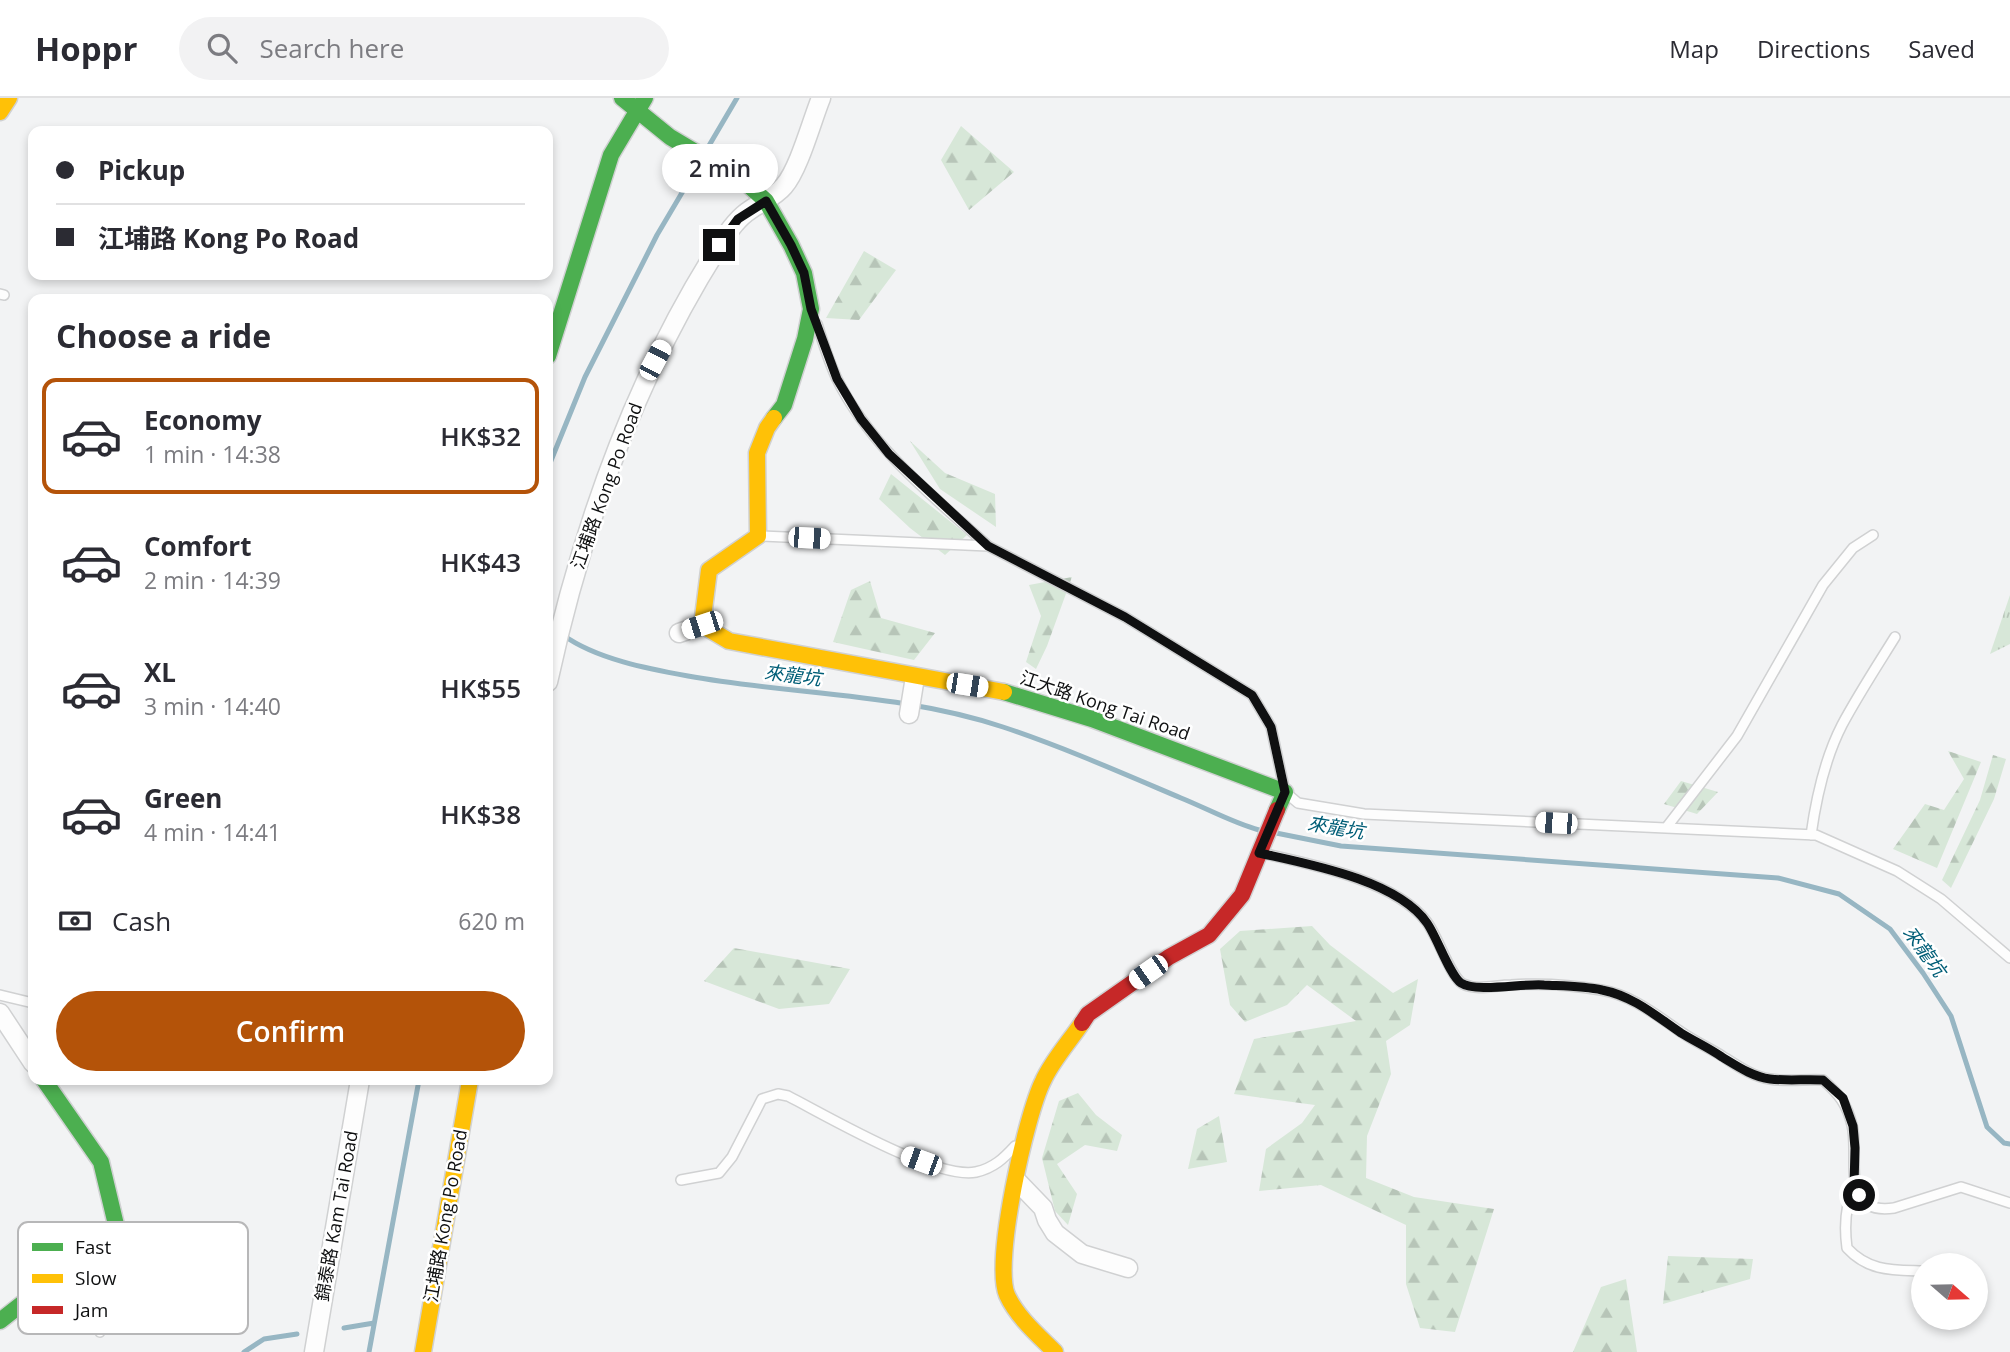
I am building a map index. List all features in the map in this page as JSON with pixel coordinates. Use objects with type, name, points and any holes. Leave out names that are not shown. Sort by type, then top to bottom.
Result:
[{"type":"street","points":[[0,112],[9,98]]},
{"type":"street","points":[[622,98],[640,105],[670,137],[744,180],[766,201],[804,273],[811,309],[805,339],[784,405],[767,428],[757,453],[758,536],[709,570],[702,625],[679,633]]},
{"type":"street","name":"江埔路 Kong Po Road","points":[[553,656],[574,577],[601,494],[655,360],[723,238],[738,219],[785,185],[821,98]]},
{"type":"street","points":[[553,340],[611,155],[640,105]]},
{"type":"street","name":"江大路 Kong Tai Road","points":[[702,625],[729,641],[915,677],[993,689],[1070,712],[1285,792]]},
{"type":"street","points":[[909,714],[915,677]]},
{"type":"street","points":[[1055,1352],[1021,1317],[1007,1295],[1002,1277],[1003,1255],[1025,1129],[1043,1080],[1088,1014],[1169,957],[1209,935],[1242,895],[1285,792]]},
{"type":"street","points":[[0,1014],[28,1056]]},
{"type":"street","points":[[48,1085],[101,1161],[115,1222]]},
{"type":"street","name":"錦泰路 Kam Tai Road","points":[[314,1352],[359,1085]]},
{"type":"street","name":"江埔路 Kong Po Road","points":[[423,1352],[469,1085]]},
{"type":"street","points":[[1017,1181],[1043,1208],[1055,1233],[1082,1254],[1128,1268]]},
{"type":"street","points":[[0,1321],[18,1307]]},
{"type":"lane","points":[[811,309],[837,379],[861,419],[889,454],[988,546],[1125,617],[1252,695],[1271,727],[1285,792],[1298,803],[1364,814],[1811,835],[1898,871],[1941,899],[2010,958]]},
{"type":"lane","points":[[1667,828],[1737,736],[1823,585],[1853,548],[1873,535]]},
{"type":"lane","points":[[758,536],[988,546]]},
{"type":"lane","points":[[1811,835],[1819,794],[1841,727],[1895,637]]},
{"type":"lane","points":[[1262,848],[1323,867],[1395,895],[1414,908],[1427,922],[1454,976],[1461,983],[1483,988],[1545,985],[1602,990],[1655,1013],[1682,1033],[1743,1070],[1769,1079],[1823,1080],[1843,1098],[1853,1126],[1854,1186],[1847,1202],[1847,1248],[1866,1265],[1878,1269],[1911,1270]]},
{"type":"lane","points":[[0,996],[28,1002]]},
{"type":"lane","points":[[681,1180],[719,1173],[732,1157],[762,1099],[778,1094],[788,1096],[905,1156],[936,1167],[974,1172],[999,1164],[1018,1142],[1025,1129]]},
{"type":"lane","points":[[1854,1186],[1859,1195],[1883,1210],[1961,1187],[2010,1203]]},
{"type":"green space","points":[[961,126],[1014,172],[969,210],[941,160]]},
{"type":"green space","points":[[864,251],[896,270],[859,320],[826,318]]},
{"type":"green space","points":[[910,441],[945,473],[995,494],[996,527],[940,489]]},
{"type":"green space","points":[[891,474],[967,535],[945,555],[910,528],[879,499]]},
{"type":"green space","points":[[1072,577],[1036,669],[1026,662],[1041,616],[1029,585]]},
{"type":"green space","points":[[870,581],[881,618],[935,633],[914,660],[833,642],[851,590]]},
{"type":"green space","points":[[2010,595],[2010,644],[1990,654]]},
{"type":"green space","points":[[1948,751],[1981,762],[1937,868],[1893,849],[1925,804],[1944,810],[1964,779]]},
{"type":"green space","points":[[1993,755],[2006,759],[1994,799],[1951,888],[1942,880],[1980,800]]},
{"type":"green space","points":[[1681,781],[1718,792],[1697,814],[1664,804]]},
{"type":"green space","points":[[1312,926],[1330,945],[1393,993],[1418,979],[1410,1025],[1386,1041],[1391,1074],[1367,1136],[1366,1178],[1414,1197],[1494,1209],[1455,1332],[1420,1328],[1406,1284],[1406,1225],[1321,1185],[1259,1191],[1266,1149],[1302,1123],[1315,1105],[1234,1094],[1254,1039],[1356,1021],[1307,985],[1287,1005],[1245,1022],[1230,1005],[1220,949],[1240,931]]},
{"type":"green space","points":[[734,948],[850,969],[829,1004],[779,1009],[704,981]]},
{"type":"green space","points":[[1078,1093],[1096,1115],[1122,1135],[1117,1151],[1085,1145],[1057,1164],[1077,1194],[1068,1225],[1055,1211],[1042,1158],[1059,1101]]},
{"type":"green space","points":[[1219,1116],[1227,1162],[1188,1169],[1197,1129]]},
{"type":"green space","points":[[1668,1256],[1753,1259],[1750,1279],[1663,1304]]},
{"type":"green space","points":[[1626,1279],[1637,1352],[1573,1352],[1601,1287]]},
{"type":"waterway","points":[[707,149],[737,98]]},
{"type":"waterway","points":[[553,456],[585,377],[657,235],[699,164]]},
{"type":"waterway","name":"來龍坑","points":[[563,635],[607,657],[657,670],[727,682],[886,701],[964,716],[1048,743],[1259,830]]},
{"type":"waterway","name":"來龍坑","points":[[1276,833],[1341,846],[1778,878],[1839,894],[1890,929],[1923,973],[1951,1016],[1987,1127],[2004,1143],[2010,1144]]},
{"type":"waterway","points":[[369,1352],[418,1085]]},
{"type":"waterway","points":[[344,1328],[374,1323]]},
{"type":"waterway","points":[[244,1352],[264,1339],[297,1334]]},
{"type":"traffic: fast","points":[[622,98],[670,137],[744,181],[766,201],[791,245],[804,273],[811,309],[805,339],[784,405],[774,418]]},
{"type":"traffic: fast","points":[[553,340],[611,155],[645,98]]},
{"type":"traffic: fast","points":[[1004,692],[1092,719],[1285,792],[1277,810]]},
{"type":"traffic: fast","points":[[47,1085],[101,1162],[115,1222]]},
{"type":"traffic: fast","points":[[0,1321],[18,1307]]},
{"type":"traffic: slow","points":[[0,112],[9,98]]},
{"type":"traffic: slow","points":[[774,418],[757,453],[758,536],[709,570],[702,625],[729,641],[1004,692]]},
{"type":"traffic: slow","points":[[1055,1352],[1011,1303],[1004,1278],[1004,1252],[1013,1188],[1036,1099],[1051,1066],[1082,1023]]},
{"type":"traffic: slow","points":[[423,1352],[469,1085]]},
{"type":"traffic: jam","points":[[1082,1023],[1088,1014],[1169,957],[1209,935],[1242,895],[1277,810]]},
{"type":"route","points":[[719,245],[738,219],[766,201],[804,273],[811,309],[837,379],[861,419],[889,454],[988,546],[1154,633],[1252,695],[1271,727],[1285,792],[1259,853],[1323,867],[1395,895],[1414,908],[1427,922],[1454,976],[1461,983],[1483,988],[1545,985],[1602,990],[1655,1013],[1682,1033],[1743,1070],[1769,1079],[1823,1080],[1843,1098],[1853,1126],[1854,1186],[1859,1195]]}]
